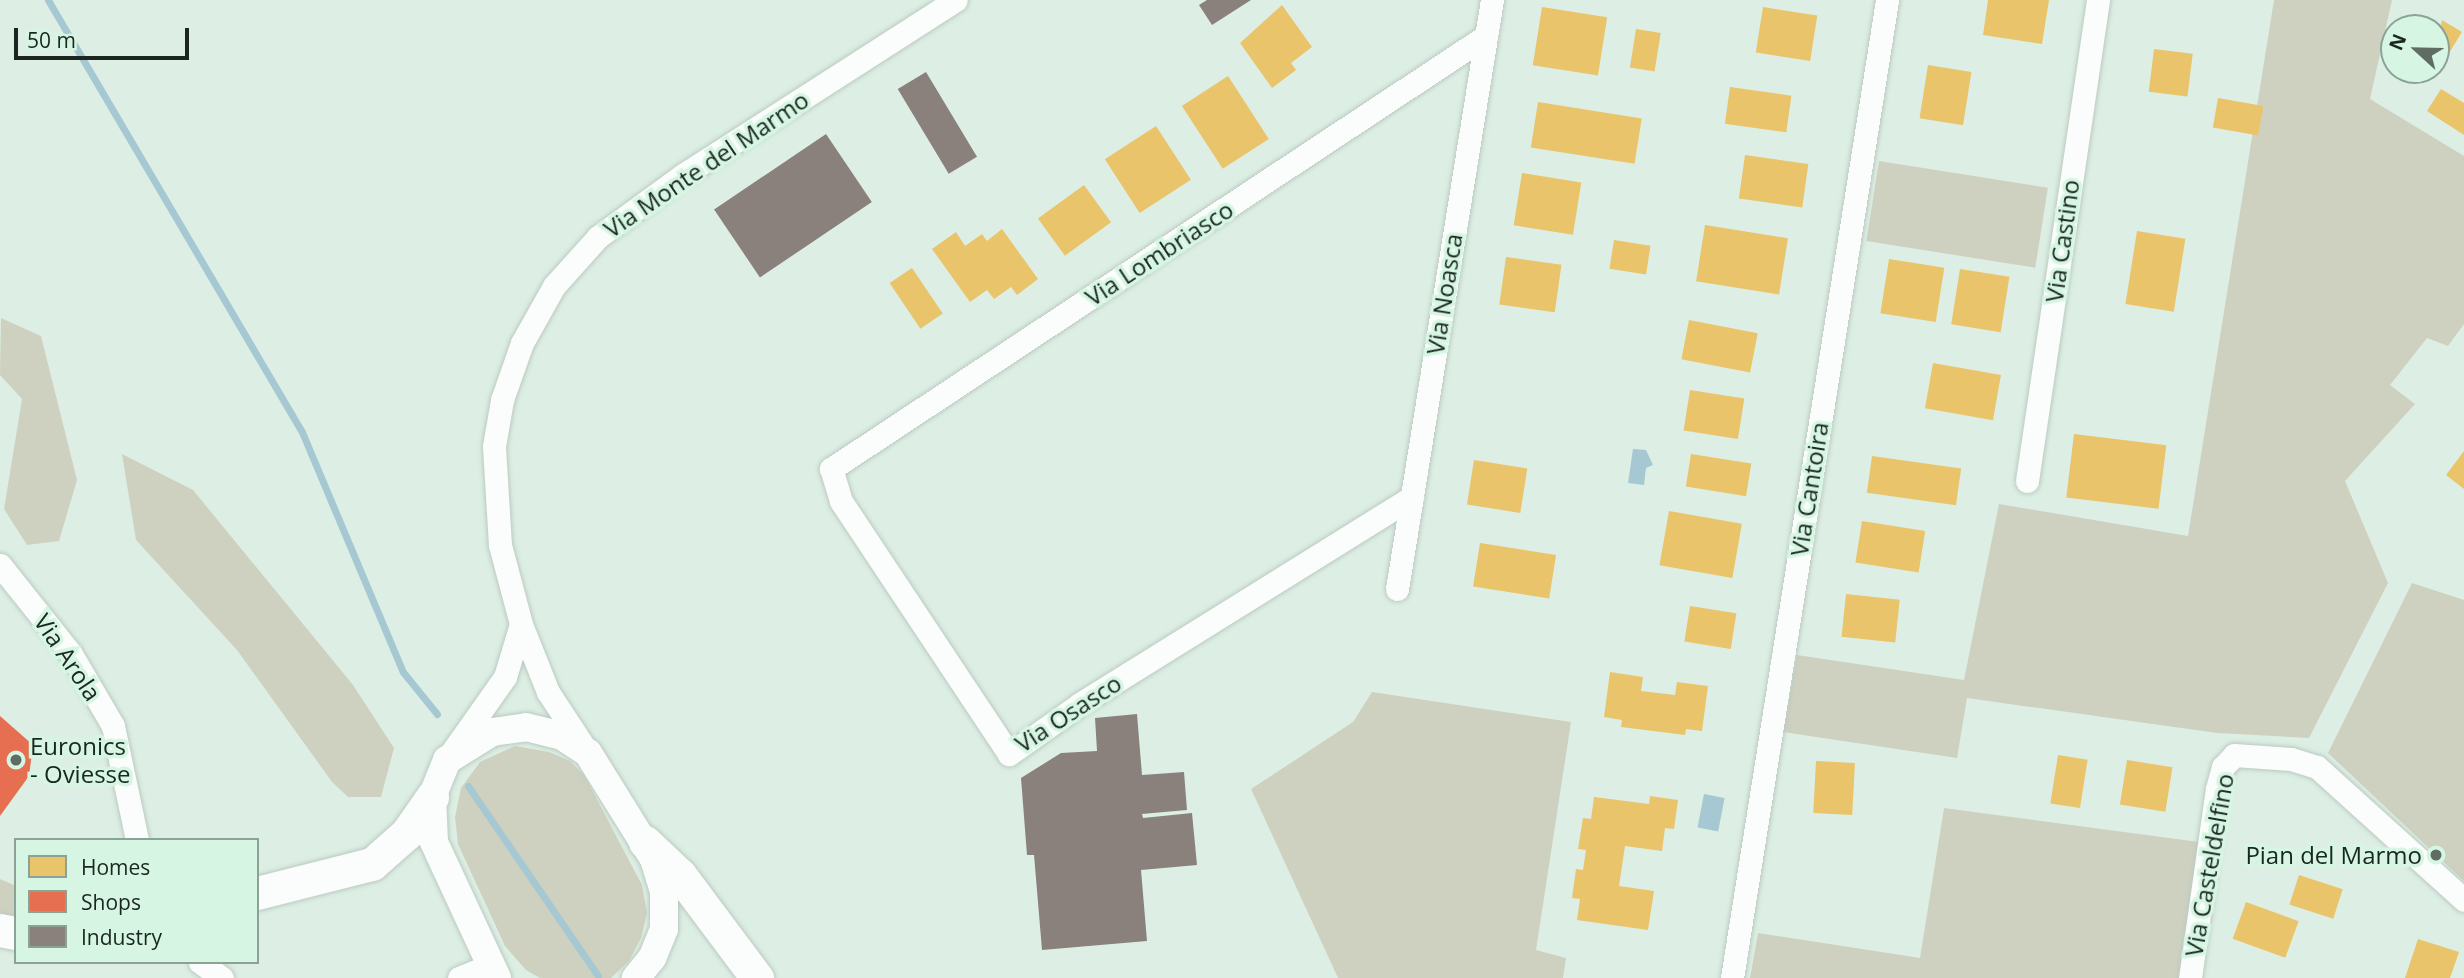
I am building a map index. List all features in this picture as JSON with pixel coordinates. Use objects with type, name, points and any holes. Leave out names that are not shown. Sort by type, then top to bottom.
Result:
[{"type":"highway","points":[[259,892],[372,864],[407,833],[432,797]]},
{"type":"highway","points":[[645,842],[680,875],[757,978]]},
{"type":"main road","points":[[493,972],[434,842],[432,797],[447,760],[477,738],[516,727],[550,732],[588,753],[645,842],[661,876],[666,913],[659,944],[639,976]]},
{"type":"street","name":"Via Monte del Marmo","points":[[588,753],[548,692],[521,624],[498,532],[494,446],[514,361],[554,285],[588,246],[659,191],[956,0]]},
{"type":"street","name":"Via Noasca","points":[[1397,589],[1492,0]]},
{"type":"street","name":"Via Cantoira","points":[[1732,978],[1887,0]]},
{"type":"street","name":"Via Castino","points":[[2027,481],[2098,0]]},
{"type":"street","name":"Via Lombriasco","points":[[831,469],[1486,36]]},
{"type":"street","name":"Via Osasco","points":[[831,469],[841,502],[1009,754],[1080,704],[1412,497]]},
{"type":"street","name":"Via Arola","points":[[0,565],[71,654],[113,726],[137,838]]},
{"type":"street","points":[[447,760],[505,677],[521,624]]},
{"type":"street","name":"Via Casteldelfino","points":[[2190,978],[2217,789],[2223,767],[2234,755],[2291,759],[2317,767],[2464,900]]},
{"type":"street","points":[[203,964],[222,978]]},
{"type":"street","points":[[458,978],[493,972]]},
{"type":"green space","points":[[2274,0],[2392,0],[2389,14],[2380,14],[2380,54],[2370,99],[2464,156],[2464,324],[2448,346],[2427,338],[2390,385],[2415,404],[2345,481],[2388,583],[2309,738],[2217,733],[1967,698],[1957,758],[1783,732],[1797,655],[1964,680],[1999,504],[2188,536]]},
{"type":"green space","points":[[1879,161],[2048,188],[2035,268],[1866,241]]},
{"type":"green space","points":[[1,318],[41,336],[77,480],[59,541],[27,545],[4,509],[22,399],[0,375]]},
{"type":"green space","points":[[122,454],[193,490],[353,685],[394,748],[381,797],[348,797],[332,782],[237,650],[136,540]]},
{"type":"green space","points":[[2412,583],[2464,600],[2464,881],[2328,753]]},
{"type":"green space","points":[[1372,692],[1571,722],[1536,950],[1566,958],[1563,978],[1338,978],[1251,789],[1353,722]]},
{"type":"green space","points":[[515,746],[549,752],[570,761],[584,775],[642,885],[647,913],[641,938],[629,961],[611,978],[540,978],[526,970],[505,946],[458,844],[455,817],[461,788],[480,762]]},
{"type":"green space","points":[[1944,808],[2199,842],[2181,978],[1750,978],[1758,933],[1920,958]]},
{"type":"green space","points":[[0,879],[14,885],[14,925],[0,920]]},
{"type":"water","points":[[1633,449],[1646,450],[1653,465],[1646,468],[1644,485],[1628,483]]},
{"type":"water","points":[[1704,794],[1725,798],[1718,831],[1698,827]]},
{"type":"building: Homes","points":[[1988,0],[2049,0],[2042,44],[1983,35]]},
{"type":"building: Homes","points":[[1282,5],[1312,47],[1291,63],[1296,70],[1272,88],[1240,43]]},
{"type":"building: Homes","points":[[1542,7],[1607,17],[1598,76],[1533,65]]},
{"type":"building: Homes","points":[[1763,7],[1817,16],[1810,61],[1756,52]]},
{"type":"building: Homes","points":[[2450,25],[2462,32],[2450,52]]},
{"type":"building: Homes","points":[[1636,29],[1661,33],[1655,71],[1630,68]]},
{"type":"building: Homes","points":[[2154,49],[2193,54],[2187,96],[2149,92]]},
{"type":"building: Homes","points":[[1928,65],[1971,72],[1963,125],[1920,118]]},
{"type":"building: Homes","points":[[1228,76],[1269,139],[1223,169],[1182,106]]},
{"type":"building: Homes","points":[[1730,87],[1791,96],[1786,132],[1725,124]]},
{"type":"building: Homes","points":[[2441,89],[2464,103],[2464,135],[2427,111]]},
{"type":"building: Homes","points":[[2218,98],[2263,106],[2258,136],[2213,128]]},
{"type":"building: Homes","points":[[1538,102],[1642,118],[1635,164],[1531,147]]},
{"type":"building: Homes","points":[[1156,126],[1191,180],[1140,213],[1105,159]]},
{"type":"building: Homes","points":[[1745,155],[1808,164],[1802,207],[1739,199]]},
{"type":"building: Homes","points":[[1522,173],[1581,182],[1573,235],[1514,225]]},
{"type":"building: Homes","points":[[1084,185],[1111,222],[1065,256],[1038,219]]},
{"type":"building: Homes","points":[[1705,225],[1788,238],[1779,294],[1696,281]]},
{"type":"building: Homes","points":[[1002,229],[1038,279],[1017,295],[1011,287],[994,299],[987,290],[970,302],[932,249],[956,232],[965,246],[982,234],[987,241]]},
{"type":"building: Homes","points":[[2137,231],[2185,239],[2174,312],[2125,304]]},
{"type":"building: Homes","points":[[1614,240],[1651,246],[1646,274],[1609,269]]},
{"type":"building: Homes","points":[[1506,257],[1561,265],[1555,312],[1499,305]]},
{"type":"building: Homes","points":[[1889,259],[1944,268],[1936,322],[1880,313]]},
{"type":"building: Homes","points":[[912,268],[943,314],[920,329],[890,283]]},
{"type":"building: Homes","points":[[1960,269],[2009,277],[2001,332],[1951,324]]},
{"type":"building: Homes","points":[[1689,320],[1758,333],[1750,373],[1681,359]]},
{"type":"building: Homes","points":[[1933,363],[2001,375],[1993,420],[1925,408]]},
{"type":"building: Homes","points":[[1690,390],[1744,399],[1738,439],[1684,430]]},
{"type":"building: Homes","points":[[2074,434],[2166,445],[2159,509],[2066,498]]},
{"type":"building: Homes","points":[[2464,451],[2464,489],[2446,475]]},
{"type":"building: Homes","points":[[1691,454],[1751,464],[1746,496],[1686,487]]},
{"type":"building: Homes","points":[[1872,456],[1961,469],[1956,505],[1867,493]]},
{"type":"building: Homes","points":[[1474,460],[1527,468],[1520,513],[1467,504]]},
{"type":"building: Homes","points":[[1669,511],[1742,524],[1732,578],[1659,565]]},
{"type":"building: Homes","points":[[1862,521],[1925,531],[1919,572],[1855,562]]},
{"type":"building: Homes","points":[[1480,543],[1556,555],[1549,599],[1473,586]]},
{"type":"building: Homes","points":[[1846,594],[1900,600],[1895,642],[1842,637]]},
{"type":"building: Homes","points":[[1690,606],[1736,613],[1731,649],[1684,642]]},
{"type":"building: Homes","points":[[1610,672],[1643,677],[1641,691],[1675,695],[1677,682],[1708,686],[1702,731],[1686,729],[1685,735],[1621,727],[1622,720],[1604,717]]},
{"type":"building: Homes","points":[[2058,755],[2088,760],[2080,808],[2050,803]]},
{"type":"building: Homes","points":[[2127,760],[2172,767],[2165,812],[2120,804]]},
{"type":"building: Homes","points":[[1816,761],[1855,763],[1852,815],[1813,813]]},
{"type":"building: Homes","points":[[1650,796],[1678,800],[1674,829],[1665,828],[1662,851],[1625,846],[1619,886],[1654,891],[1648,930],[1577,920],[1580,899],[1572,898],[1576,869],[1583,870],[1586,850],[1578,849],[1583,818],[1591,819],[1594,797],[1649,804]]},
{"type":"building: Homes","points":[[2299,875],[2343,889],[2333,919],[2289,904]]},
{"type":"building: Homes","points":[[2246,902],[2299,921],[2285,958],[2233,939]]},
{"type":"building: Homes","points":[[2418,939],[2459,952],[2450,978],[2405,978]]},
{"type":"building: Shops","name":"Euronics - Oviesse","points":[[0,716],[33,745],[29,776],[0,816]]},
{"type":"building: Industry","points":[[1207,0],[1251,0],[1212,25],[1199,5]]},
{"type":"building: Industry","points":[[926,72],[977,157],[949,174],[898,89]]},
{"type":"building: Industry","points":[[826,134],[872,202],[760,277],[714,209]]},
{"type":"building: Industry","points":[[1137,714],[1142,775],[1184,772],[1187,810],[1142,814],[1143,818],[1192,813],[1197,865],[1141,870],[1147,941],[1042,950],[1034,855],[1027,855],[1021,778],[1061,753],[1097,751],[1095,718]]},
{"type":"waterway","points":[[48,0],[302,432],[403,672],[437,714]]},
{"type":"waterway","points":[[468,786],[598,976]]},
{"type":"place","name":"Euronics - Oviesse","points":[[16,760]]},
{"type":"place","name":"Pian del Marmo","points":[[2436,855]]}]
